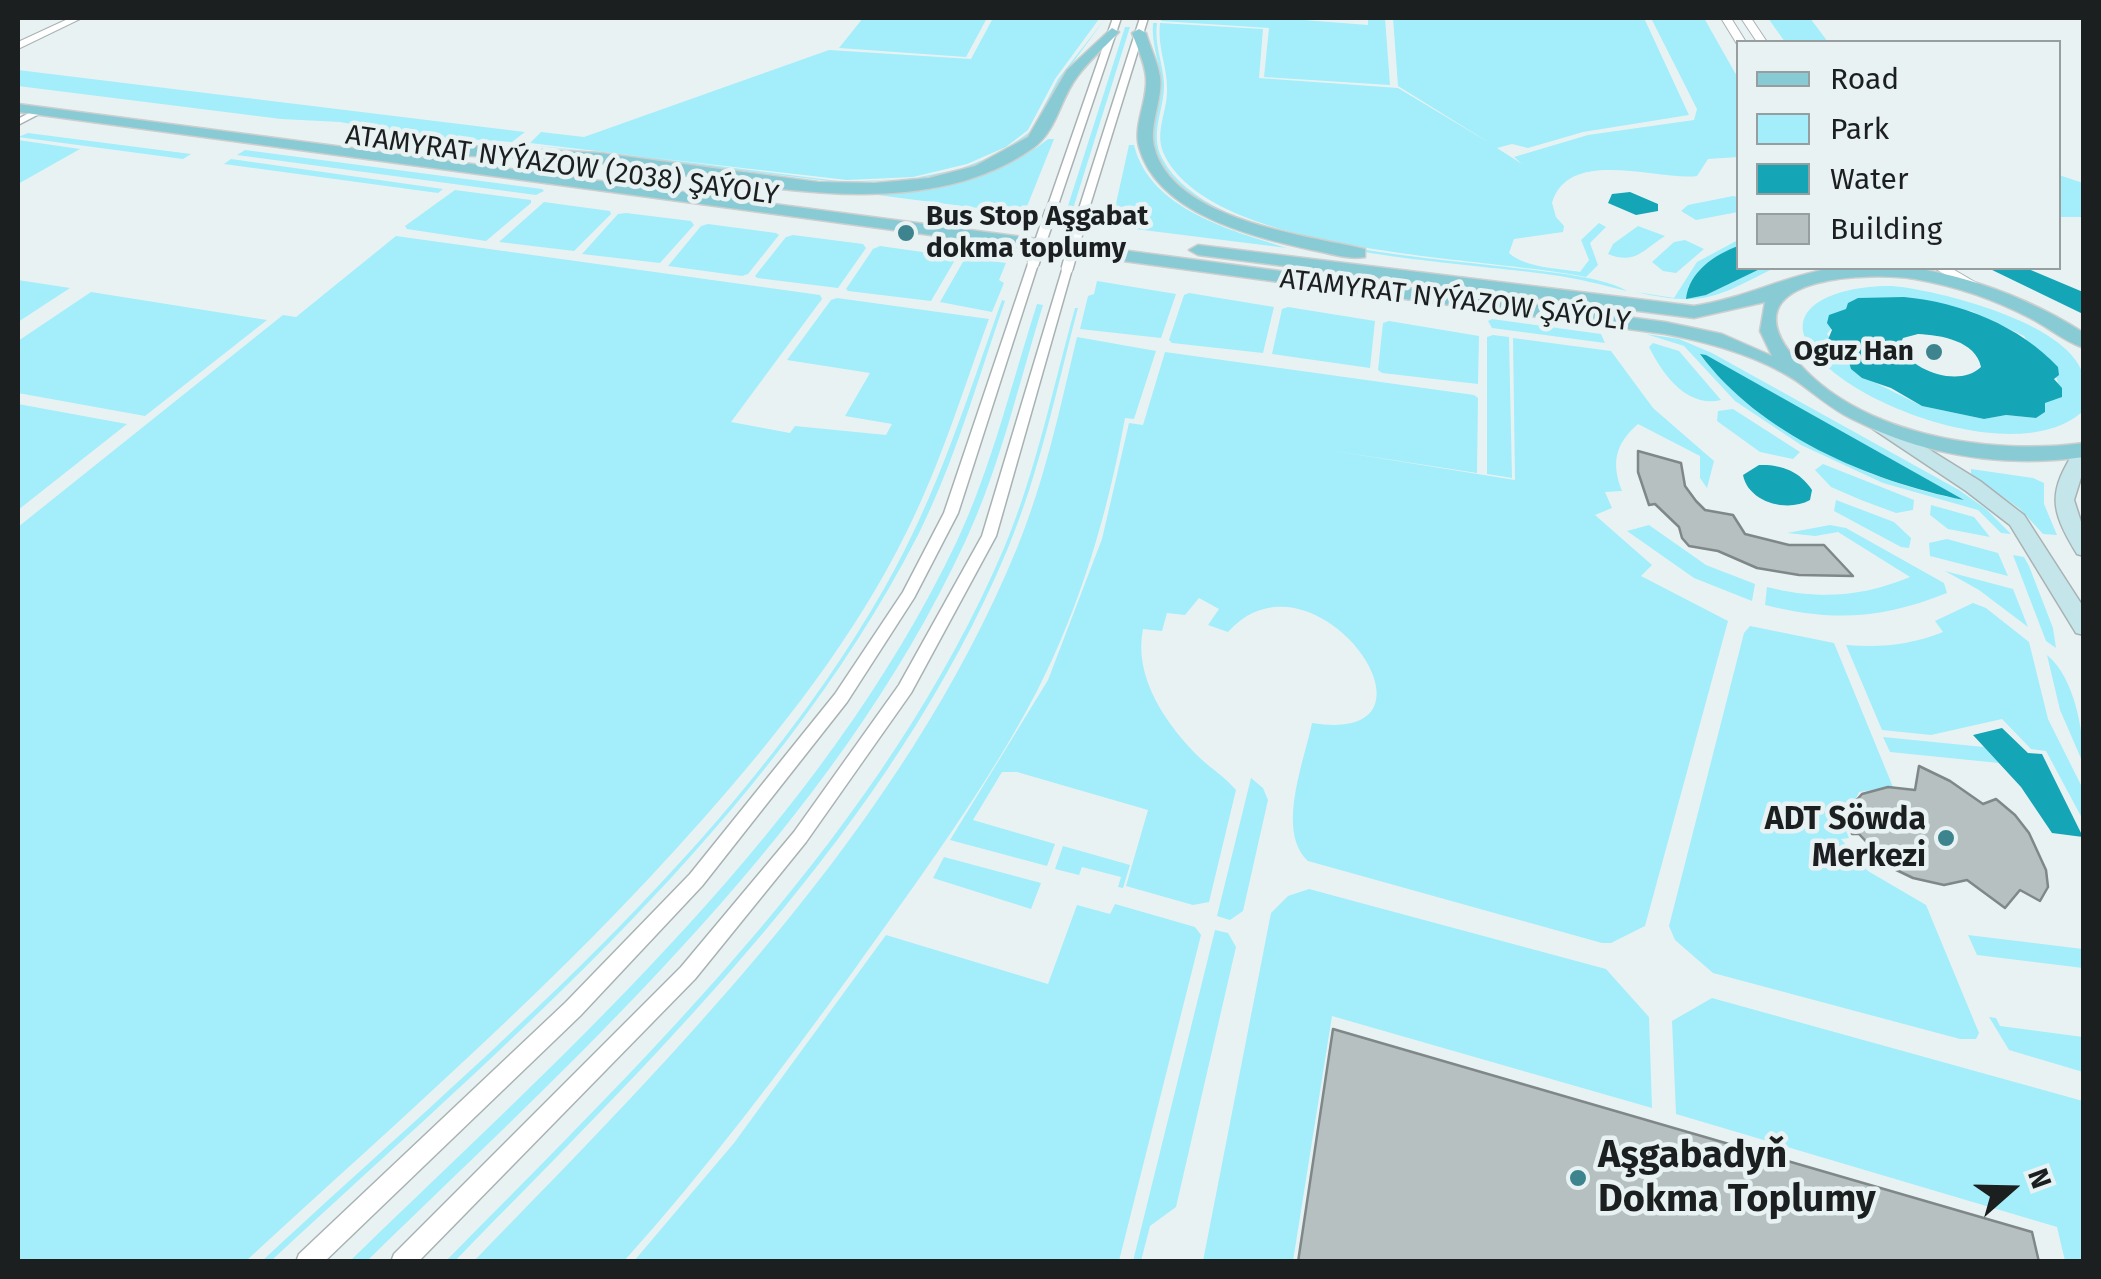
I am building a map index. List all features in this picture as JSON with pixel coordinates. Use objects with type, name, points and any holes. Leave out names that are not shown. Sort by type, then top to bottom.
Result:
[{"type":"main road","points":[[448,150],[601,158],[824,186],[922,183],[994,164],[1034,140],[1048,122],[1060,91],[1073,72],[1114,25]]},
{"type":"main road","points":[[1142,25],[1153,78],[1144,137],[1146,153],[1160,174],[1201,206],[1248,228],[1292,241],[1567,282],[1663,309]]},
{"type":"main road","name":"ATAMYRAT NYÝAZOW (2038) ŞAÝOLY","points":[[18,95],[448,150],[1104,246]]},
{"type":"main road","name":"ATAMYRAT NYÝAZOW (2038) ŞAÝOLY","points":[[18,108],[1104,246]]},
{"type":"main road","name":"ATAMYRAT NYÝAZOW ŞAÝOLY","points":[[1104,246],[1663,309],[1715,310],[1834,272],[1886,271],[1984,292],[2084,338]]},
{"type":"main road","name":"ATAMYRAT NYÝAZOW ŞAÝOLY","points":[[1104,246],[1689,332],[1715,338],[1801,375]]},
{"type":"main road","points":[[1790,286],[1769,312],[1770,331],[1780,353],[1801,375],[1973,486],[2017,520],[2084,627]]},
{"type":"main road","points":[[1869,418],[1936,442],[1983,452],[2028,456],[2084,450]]},
{"type":"main road","points":[[2084,450],[2063,486],[2062,500],[2066,518],[2084,548]]},
{"type":"street","points":[[18,36],[57,18]]},
{"type":"street","points":[[18,46],[76,18]]},
{"type":"street","points":[[1726,18],[1740,40]]},
{"type":"street","points":[[1746,18],[1761,40]]},
{"type":"street","points":[[307,1262],[573,1009],[696,880],[841,698],[909,594],[952,514],[1114,25]]},
{"type":"street","points":[[402,1262],[688,973],[800,837],[905,689],[989,536],[1142,25]]},
{"type":"street","points":[[18,122],[38,111]]},
{"type":"street","points":[[1790,286],[1812,270]]},
{"type":"street","points":[[1945,270],[1984,292]]},
{"type":"green space","points":[[863,18],[987,18],[966,57],[839,48]]},
{"type":"green space","points":[[993,18],[1099,19],[1055,79],[1028,130],[1006,147],[967,164],[913,177],[847,180],[647,157],[846,182],[900,179],[845,183],[530,143],[541,132],[584,137],[829,50],[971,59]]},
{"type":"green space","points":[[1278,18],[1368,25],[1368,18],[1385,18],[1390,85],[1264,77],[1269,28],[1161,21]]},
{"type":"green space","points":[[1393,18],[1644,18],[1689,115],[1583,132],[1528,148],[1512,144],[1497,148],[1522,164],[1514,157],[1588,135],[1694,120],[1697,109],[1651,18],[1704,18],[1736,74],[1736,157],[1708,159],[1697,176],[1595,171],[1576,175],[1561,186],[1552,203],[1564,226],[1563,232],[1514,239],[1509,253],[1533,265],[1580,272],[1589,260],[1581,240],[1599,223],[1606,227],[1590,243],[1598,265],[1586,277],[1354,246],[1290,232],[1234,212],[1190,186],[1163,152],[1160,137],[1167,82],[1160,23],[1263,29],[1259,78],[1398,88],[1493,145],[1398,86]]},
{"type":"green space","points":[[1768,18],[1810,18],[1826,40],[1784,40]]},
{"type":"green space","points":[[1105,19],[1060,80],[1041,121],[1027,138],[1000,153],[1031,131],[1058,79]]},
{"type":"green space","points":[[1153,23],[1157,23],[1164,83],[1158,149],[1187,188],[1225,212],[1273,230],[1326,243],[1578,276],[1627,291],[1561,276],[1338,247],[1279,234],[1228,215],[1186,190],[1155,149],[1161,83]]},
{"type":"green space","points":[[1125,27],[1130,27],[1072,212],[1066,212]]},
{"type":"green space","points":[[18,70],[525,132],[512,142],[419,136],[340,122],[281,119],[18,86]]},
{"type":"green space","points":[[28,133],[191,154],[183,159],[18,137]]},
{"type":"green space","points":[[1054,139],[1024,214],[862,193],[936,185],[983,174]]},
{"type":"green space","points":[[18,140],[80,149],[18,184]]},
{"type":"green space","points":[[1129,145],[1134,145],[1157,186],[1175,202],[1219,225],[1287,248],[1111,226]]},
{"type":"green space","points":[[245,150],[544,191],[536,195],[237,155]]},
{"type":"green space","points":[[1000,153],[982,163],[937,176],[916,178],[960,169]]},
{"type":"green space","points":[[231,159],[443,189],[438,193],[224,164]]},
{"type":"green space","points":[[2061,176],[2083,183],[2083,217],[2061,217]]},
{"type":"green space","points":[[455,190],[531,203],[486,241],[407,229],[405,226]]},
{"type":"green space","points":[[1736,197],[1736,212],[1696,220],[1681,211],[1688,205]]},
{"type":"green space","points":[[544,202],[611,214],[574,251],[499,242]]},
{"type":"green space","points":[[618,214],[691,221],[694,225],[660,263],[582,254]]},
{"type":"green space","points":[[701,226],[779,235],[748,274],[742,276],[668,266]]},
{"type":"green space","points":[[1638,226],[1665,236],[1632,257],[1608,254],[1613,244]]},
{"type":"green space","points":[[396,236],[820,295],[822,299],[731,422],[790,433],[795,426],[886,435],[892,424],[845,416],[870,373],[787,360],[831,300],[989,319],[919,505],[840,646],[760,753],[702,820],[537,992],[246,1261],[18,1261],[18,527],[283,315],[296,317]]},
{"type":"green space","points":[[786,237],[863,244],[866,248],[838,288],[757,278]]},
{"type":"green space","points":[[1685,240],[1704,249],[1676,273],[1663,271],[1652,262],[1674,242]]},
{"type":"green space","points":[[1736,241],[1736,247],[1711,260],[1688,287],[1706,295],[1758,270],[1770,270],[1708,297],[1678,299],[1636,292],[1674,298],[1697,262]]},
{"type":"green space","points":[[880,246],[951,256],[955,260],[931,301],[848,291],[873,249]]},
{"type":"green space","points":[[964,260],[1006,263],[999,280],[1004,283],[992,312],[940,302]]},
{"type":"green space","points":[[18,280],[70,288],[18,322]]},
{"type":"green space","points":[[1097,281],[1176,294],[1161,338],[1080,329],[1088,296],[1094,294]]},
{"type":"green space","points":[[1892,286],[1939,294],[2028,324],[2072,355],[2083,374],[2082,412],[2057,427],[2026,433],[1991,433],[1918,417],[1854,387],[1811,349],[1803,332],[1805,317],[1829,297]],"holes":[[[1872,298],[1971,311],[2024,336],[2032,349],[2048,357],[2058,382],[2045,403],[2045,412],[2036,418],[2006,415],[1984,419],[1922,406],[1856,373],[1827,334],[1846,310]]]},
{"type":"green space","points":[[91,292],[267,320],[145,416],[18,393],[18,341]]},
{"type":"green space","points":[[1184,295],[1274,307],[1263,353],[1172,343],[1169,340]]},
{"type":"green space","points":[[1002,300],[1005,301],[965,420],[918,535],[857,641],[787,740],[710,835],[540,1012],[271,1261],[262,1261],[600,946],[680,863],[755,776],[824,684],[904,553],[950,446]]},
{"type":"green space","points":[[1037,304],[1043,305],[999,455],[965,542],[910,646],[847,745],[776,838],[619,1014],[367,1261],[350,1261],[604,1014],[686,927],[764,838],[836,744],[901,645],[957,541],[991,454]]},
{"type":"green space","points":[[1075,308],[1039,459],[1008,548],[959,651],[902,748],[837,841],[691,1015],[455,1261],[446,1261],[605,1099],[759,930],[830,841],[896,748],[954,651],[1004,548],[1035,459]]},
{"type":"green space","points":[[1282,309],[1375,321],[1370,368],[1272,354]]},
{"type":"green space","points":[[1488,321],[1601,334],[1605,343],[1492,328]]},
{"type":"green space","points":[[1383,323],[1479,336],[1478,384],[1382,373],[1378,370]]},
{"type":"green space","points":[[1646,334],[1679,339],[1712,353],[1959,490],[2011,534],[2001,533],[1978,510],[1883,483],[1801,445],[1735,401],[1684,346]],"holes":[[[1700,355],[1964,500],[1891,481],[1819,450],[1754,407]]]},
{"type":"green space","points":[[1077,337],[1156,351],[1134,419],[1125,418],[1101,523],[1067,625],[1037,691],[974,799],[771,1082],[624,1261],[474,1261],[630,1099],[780,929],[849,840],[913,747],[969,650],[1017,548],[1044,470]]},
{"type":"green space","points":[[1487,337],[1509,337],[1512,478],[1487,474]]},
{"type":"green space","points":[[1513,338],[1611,351],[1653,408],[1714,461],[1707,488],[1700,478],[1700,456],[1638,424],[1617,454],[1622,491],[1605,492],[1612,508],[1595,515],[1652,565],[1641,576],[1728,621],[1645,926],[1611,943],[1602,943],[1308,861],[1299,848],[1293,814],[1312,723],[1355,722],[1375,705],[1374,679],[1359,651],[1332,625],[1299,609],[1262,609],[1228,632],[1208,625],[1219,609],[1199,598],[1185,615],[1167,613],[1162,631],[1143,629],[1143,665],[1165,716],[1188,746],[1236,790],[1209,902],[1193,905],[1126,886],[1148,810],[1017,772],[1002,772],[973,820],[1055,844],[1047,866],[950,840],[1048,680],[1102,539],[1129,423],[1143,425],[1165,352],[1474,395],[1478,398],[1477,473],[1328,450],[1515,480]]},
{"type":"green space","points":[[1653,343],[1679,351],[1721,400],[1697,399],[1678,387],[1655,358],[1649,347]]},
{"type":"green space","points":[[18,404],[127,424],[18,510]]},
{"type":"green space","points":[[1733,409],[1800,452],[1793,459],[1760,452],[1717,421],[1718,411]]},
{"type":"green space","points":[[1823,464],[1914,500],[1913,510],[1896,513],[1831,487],[1815,470]]},
{"type":"green space","points":[[1971,469],[2044,483],[2044,504],[2057,535],[2043,534],[2020,509],[1971,474]]},
{"type":"green space","points":[[1836,500],[1894,522],[1911,538],[1909,548],[1834,511]]},
{"type":"green space","points":[[1931,505],[1974,517],[1990,537],[1948,529],[1930,515]]},
{"type":"green space","points":[[1649,525],[1706,565],[1755,584],[1752,601],[1694,578],[1627,531]]},
{"type":"green space","points":[[1830,525],[1846,528],[1944,583],[1947,593],[1901,608],[1857,615],[1813,614],[1765,605],[1767,587],[1804,594],[1840,594],[1874,589],[1910,577],[1838,532],[1815,536],[1787,533]]},
{"type":"green space","points":[[1947,539],[1998,553],[2008,576],[1930,556],[1929,543]]},
{"type":"green space","points":[[2013,555],[2024,557],[2029,566],[2053,628],[2056,648],[2046,641]]},
{"type":"green space","points":[[1945,571],[2013,589],[2028,627],[1979,590]]},
{"type":"green space","points":[[1973,603],[1986,608],[2029,642],[2048,719],[2083,789],[2083,820],[2046,751],[2031,749],[2002,719],[1931,735],[1882,730],[1846,645],[1919,640],[1943,632],[1935,621]]},
{"type":"green space","points":[[1750,626],[1834,643],[1893,787],[1859,792],[1849,815],[1840,815],[1849,838],[1841,839],[1868,871],[1926,905],[1979,1033],[1976,1039],[1960,1039],[1713,973],[1675,940],[1669,926],[1744,633]]},
{"type":"green space","points":[[2047,655],[2064,677],[2076,705],[2083,763],[2060,710]]},
{"type":"green space","points":[[1883,737],[1984,747],[1999,763],[1890,752]]},
{"type":"green space","points":[[1251,778],[1263,788],[1268,800],[1243,911],[1230,920],[1217,916]]},
{"type":"green space","points":[[1063,846],[1130,865],[1123,888],[1118,887],[1121,877],[1082,867],[1079,875],[1055,869]]},
{"type":"green space","points":[[944,857],[1041,883],[1031,909],[933,878]]},
{"type":"green space","points":[[1309,889],[1606,969],[1649,1017],[1652,1108],[1332,1016],[1293,1261],[1203,1261],[1271,913],[1288,896]]},
{"type":"green space","points":[[1115,904],[1195,927],[1201,935],[1119,1261],[634,1261],[734,1143],[886,935],[1048,984],[1077,905],[1110,914]]},
{"type":"green space","points":[[1215,930],[1228,933],[1236,947],[1176,1207],[1150,1226],[1141,1261],[1133,1261]]},
{"type":"green space","points":[[1968,935],[2083,949],[2083,968],[1977,955]]},
{"type":"green space","points":[[1712,998],[2083,1101],[2083,1261],[2065,1261],[2057,1227],[1676,1114],[1672,1021]]},
{"type":"green space","points":[[1989,1017],[1996,1018],[2000,1026],[2083,1037],[2083,1072],[2009,1050]]},
{"type":"water","points":[[1630,192],[1658,204],[1658,211],[1636,215],[1608,203],[1612,194]]},
{"type":"water","points":[[1736,247],[1736,270],[1758,270],[1706,295],[1686,299],[1697,273]]},
{"type":"water","points":[[1992,270],[2031,270],[2083,292],[2083,314]]},
{"type":"water","points":[[1858,298],[1925,300],[1988,318],[2026,339],[2058,367],[2059,375],[2054,379],[2062,388],[2062,397],[2045,403],[2045,412],[2036,418],[2006,415],[1984,419],[1922,406],[1891,388],[1862,378],[1851,369],[1848,359],[1827,342],[1832,330],[1827,323],[1829,315],[1846,309],[1848,303]],"holes":[[[1918,334],[1965,345],[1981,367],[1961,376],[1925,369],[1899,347],[1903,338]]]},
{"type":"water","points":[[1700,354],[1964,500],[1891,480],[1819,450],[1753,408]]},
{"type":"water","points":[[1759,465],[1782,467],[1795,473],[1812,490],[1810,500],[1780,505],[1760,498],[1743,475]]},
{"type":"water","points":[[2002,728],[2028,753],[2042,754],[2083,837],[2052,833],[2021,787],[1973,735]]},
{"type":"building","points":[[1638,451],[1681,463],[1685,486],[1696,501],[1705,510],[1733,515],[1745,534],[1789,545],[1824,545],[1853,576],[1799,575],[1757,568],[1718,551],[1689,546],[1679,527],[1655,504],[1649,505],[1638,472]]},
{"type":"building","name":"ADT Söwda Merkezi","points":[[1919,766],[1983,804],[1996,799],[2015,815],[2029,833],[2046,870],[2048,887],[2040,901],[2020,890],[2005,908],[1967,880],[1944,885],[1913,878],[1890,867],[1859,834],[1852,834],[1854,803],[1862,794],[1888,787],[1915,790]]},
{"type":"building","name":"Aşgabadyň Dokma Toplumy","points":[[1333,1029],[2032,1232],[2039,1262],[1298,1262]]},
{"type":"place","name":"Bus Stop Aşgabat dokma toplumy","points":[[906,233]]},
{"type":"place","name":"Oguz Han","points":[[1934,352]]},
{"type":"place","name":"ADT Söwda Merkezi","points":[[1946,838]]},
{"type":"place","name":"Aşgabadyň Dokma Toplumy","points":[[1578,1178]]}]
